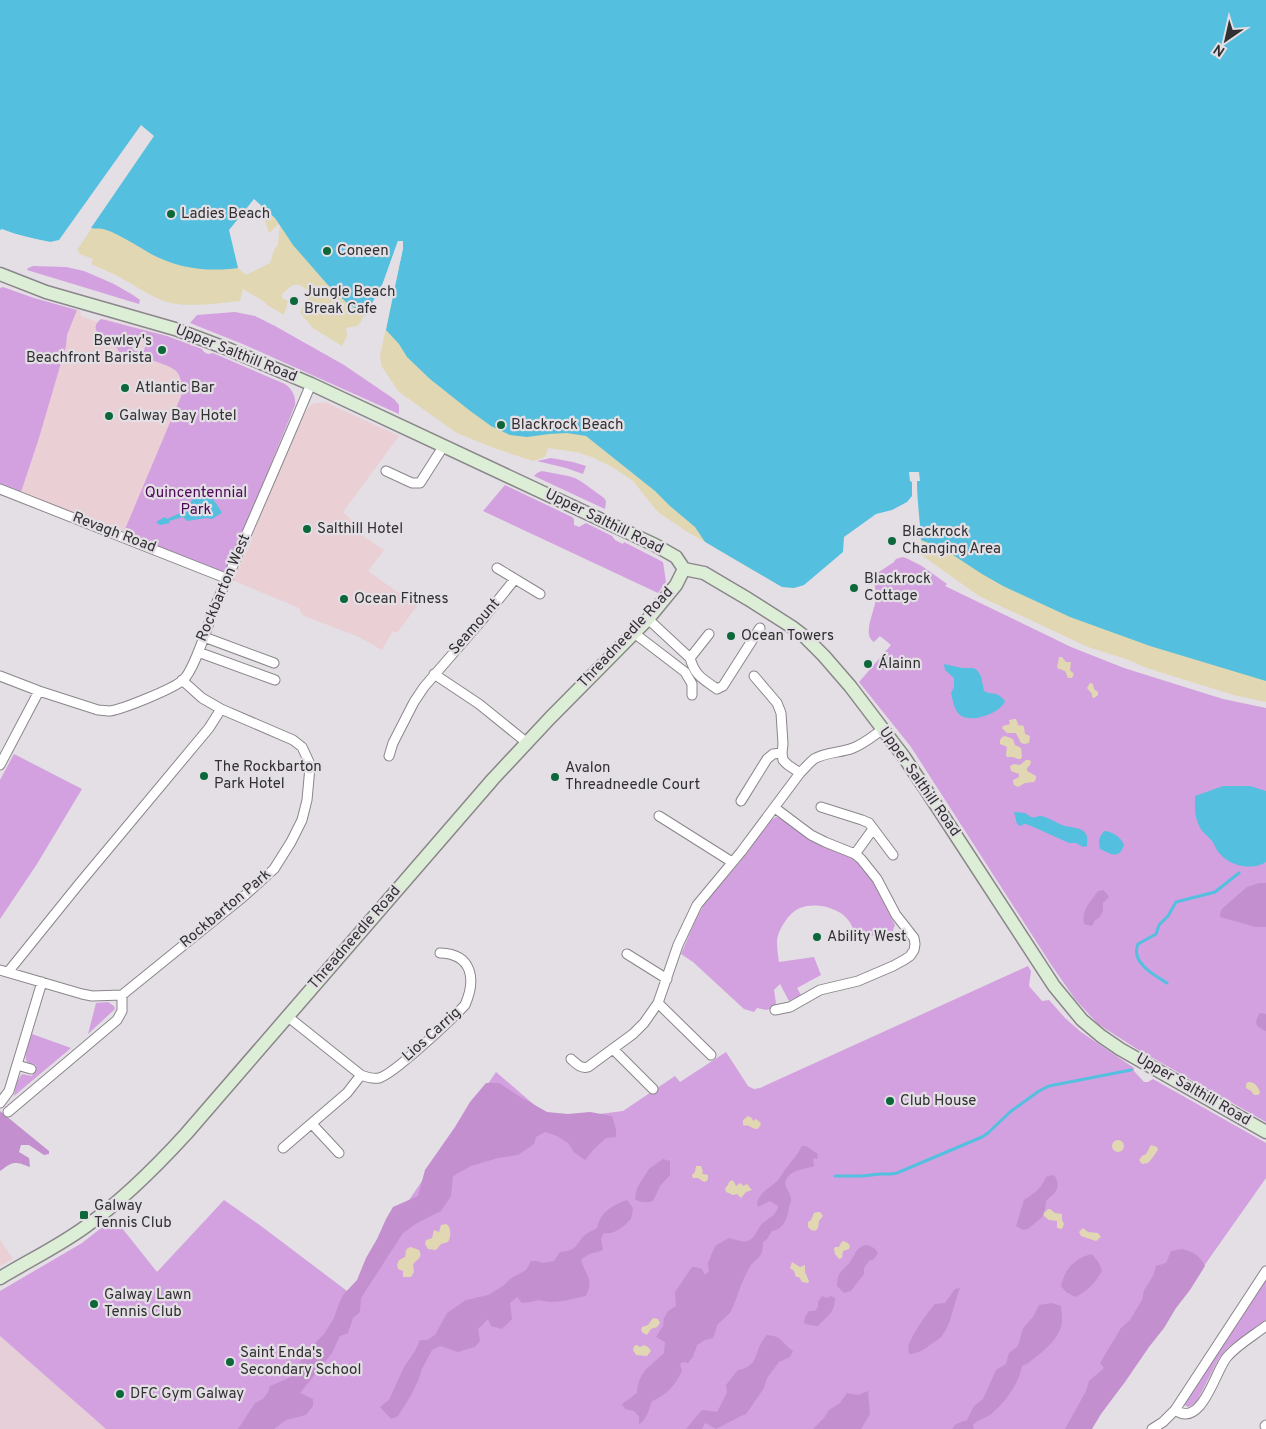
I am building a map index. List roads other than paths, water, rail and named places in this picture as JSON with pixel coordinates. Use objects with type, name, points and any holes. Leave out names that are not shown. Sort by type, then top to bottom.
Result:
[{"type":"main road","name":"Upper Salthill Road","points":[[0,274],[46,292],[175,329],[310,384],[655,545],[676,557],[684,569],[704,573],[792,627],[824,656],[883,729],[934,802],[1051,982],[1082,1020],[1120,1049],[1266,1132]]},
{"type":"main road","name":"Threadneedle Road","points":[[0,1278],[84,1228],[123,1198],[154,1168],[186,1134],[489,783],[526,742],[648,619],[675,586],[684,569]]},
{"type":"street","name":"Rockbarton West","points":[[182,680],[198,652],[216,604],[310,384]]},
{"type":"street","points":[[386,471],[412,483],[420,483],[443,446]]},
{"type":"street","name":"Revagh Road","points":[[0,489],[228,579]]},
{"type":"street","points":[[497,568],[540,594]]},
{"type":"street","name":"Seamount","points":[[389,756],[392,744],[414,702],[434,674],[482,620],[515,578]]},
{"type":"street","points":[[648,619],[690,658],[693,669],[698,676],[717,689],[723,686],[760,628]]},
{"type":"street","points":[[634,633],[685,672],[692,684],[692,695]]},
{"type":"street","points":[[690,658],[709,634]]},
{"type":"street","points":[[204,637],[274,663]]},
{"type":"street","points":[[198,652],[274,680]]},
{"type":"street","points":[[434,674],[485,708],[526,742]]},
{"type":"street","points":[[0,676],[98,710],[109,711],[166,690],[182,680]]},
{"type":"street","points":[[754,676],[780,708],[783,760],[800,773]]},
{"type":"street","name":"Rockbarton Park","points":[[122,996],[274,869],[286,852],[302,820],[307,800],[310,767],[302,747],[294,740],[202,698],[182,680]]},
{"type":"street","points":[[0,766],[39,691]]},
{"type":"street","points":[[8,1112],[117,1020],[122,1011],[122,996],[92,996],[4,971],[209,728],[221,708]]},
{"type":"street","points":[[571,1059],[580,1067],[584,1068],[591,1065],[640,1029],[658,1003],[678,945],[692,914],[704,895],[775,808],[800,773],[814,759],[825,754],[859,746],[883,729]]},
{"type":"street","points":[[741,801],[767,759],[773,754],[782,752]]},
{"type":"street","points":[[821,807],[869,824],[893,855]]},
{"type":"street","points":[[775,808],[811,835],[855,854],[861,859],[877,879],[896,916],[914,938],[915,944],[910,956],[893,966],[858,981],[826,987],[790,1007],[775,1010]]},
{"type":"street","points":[[659,816],[732,862]]},
{"type":"street","points":[[855,854],[873,829]]},
{"type":"street","name":"Lios Carrig","points":[[360,1075],[367,1078],[379,1078],[389,1074],[458,1013],[464,1005],[470,995],[471,974],[468,967],[456,955],[440,953]]},
{"type":"street","points":[[628,954],[667,979]]},
{"type":"street","points":[[0,1103],[9,1091],[42,982]]},
{"type":"street","points":[[658,1003],[711,1055]]},
{"type":"street","points":[[283,1148],[352,1088],[360,1075],[288,1016]]},
{"type":"street","points":[[613,1049],[653,1089]]},
{"type":"street","points":[[17,1065],[31,1069]]},
{"type":"street","points":[[312,1124],[339,1153]]},
{"type":"street","points":[[1152,1429],[1163,1422],[1175,1410],[1266,1271]]},
{"type":"street","points":[[1175,1410],[1180,1414],[1187,1414],[1198,1410],[1226,1358],[1266,1326]]},
{"type":"water","points":[[0,0],[1266,0],[1266,681],[1150,646],[1070,617],[1003,586],[944,549],[921,540],[917,488],[917,481],[920,481],[919,472],[909,472],[910,481],[912,482],[912,496],[907,502],[892,510],[876,514],[844,537],[843,552],[804,585],[794,588],[782,587],[705,542],[695,527],[655,491],[586,436],[567,433],[527,437],[510,435],[491,426],[430,379],[407,357],[399,344],[386,330],[403,241],[398,241],[383,283],[366,316],[347,303],[327,284],[293,245],[275,218],[254,199],[229,230],[238,268],[216,270],[183,266],[151,254],[121,236],[102,229],[91,228],[154,136],[141,125],[59,240],[50,242],[0,230]]},
{"type":"water","points":[[199,491],[213,499],[222,513],[212,519],[187,521],[183,517],[160,525],[156,522],[184,511]]},
{"type":"water","points":[[944,664],[977,670],[981,676],[984,691],[997,694],[1005,701],[998,710],[985,716],[971,718],[960,715],[955,708],[951,693],[954,687],[954,678],[945,670]]},
{"type":"water","points":[[1223,786],[1250,786],[1266,791],[1266,862],[1261,865],[1248,867],[1230,862],[1224,858],[1199,826],[1195,810],[1195,796]]},
{"type":"water","points":[[1014,812],[1025,813],[1032,817],[1042,816],[1062,825],[1080,829],[1086,834],[1087,846],[1083,847],[1076,843],[1069,843],[1029,825],[1024,824],[1020,826],[1017,824]]},
{"type":"water","points":[[1105,831],[1116,835],[1123,842],[1124,845],[1120,853],[1108,853],[1100,849],[1101,835]]},
{"type":"waterway","points":[[1167,983],[1150,972],[1140,962],[1136,951],[1138,944],[1156,934],[1159,925],[1168,916],[1176,902],[1215,892],[1239,873]]},
{"type":"waterway","points":[[835,1176],[897,1173],[982,1137],[1010,1112],[1049,1086],[1131,1070]]},
{"type":"place","name":"Ladies Beach","points":[[171,214]]},
{"type":"place","name":"Coneen","points":[[327,251]]},
{"type":"place","name":"Jungle Beach Break Cafe","points":[[294,301]]},
{"type":"place","name":"Bewley's Beachfront Barista","points":[[162,350]]},
{"type":"place","name":"Atlantic Bar","points":[[125,388]]},
{"type":"place","name":"Galway Bay Hotel","points":[[109,416]]},
{"type":"place","name":"Blackrock Beach","points":[[501,425]]},
{"type":"place","name":"Salthill Hotel","points":[[307,529]]},
{"type":"place","name":"Blackrock Changing Area","points":[[892,541]]},
{"type":"place","name":"Blackrock Cottage","points":[[854,588]]},
{"type":"place","name":"Ocean Fitness","points":[[344,599]]},
{"type":"place","name":"Ocean Towers","points":[[731,636]]},
{"type":"place","name":"Álainn","points":[[868,664]]},
{"type":"place","name":"The Rockbarton Park Hotel","points":[[204,776]]},
{"type":"place","name":"Avalon Threadneedle Court","points":[[555,777]]},
{"type":"place","name":"Ability West","points":[[817,937]]},
{"type":"place","name":"Club House","points":[[890,1101]]},
{"type":"place","name":"Galway Tennis Club","points":[[84,1215]]},
{"type":"place","name":"Galway Lawn Tennis Club","points":[[94,1304]]},
{"type":"place","name":"Saint Enda's Secondary School","points":[[230,1362]]},
{"type":"place","name":"DFC Gym Galway","points":[[120,1394]]},
{"type":"park label","name":"Quincentennial Park","points":[[196,502]]}]
